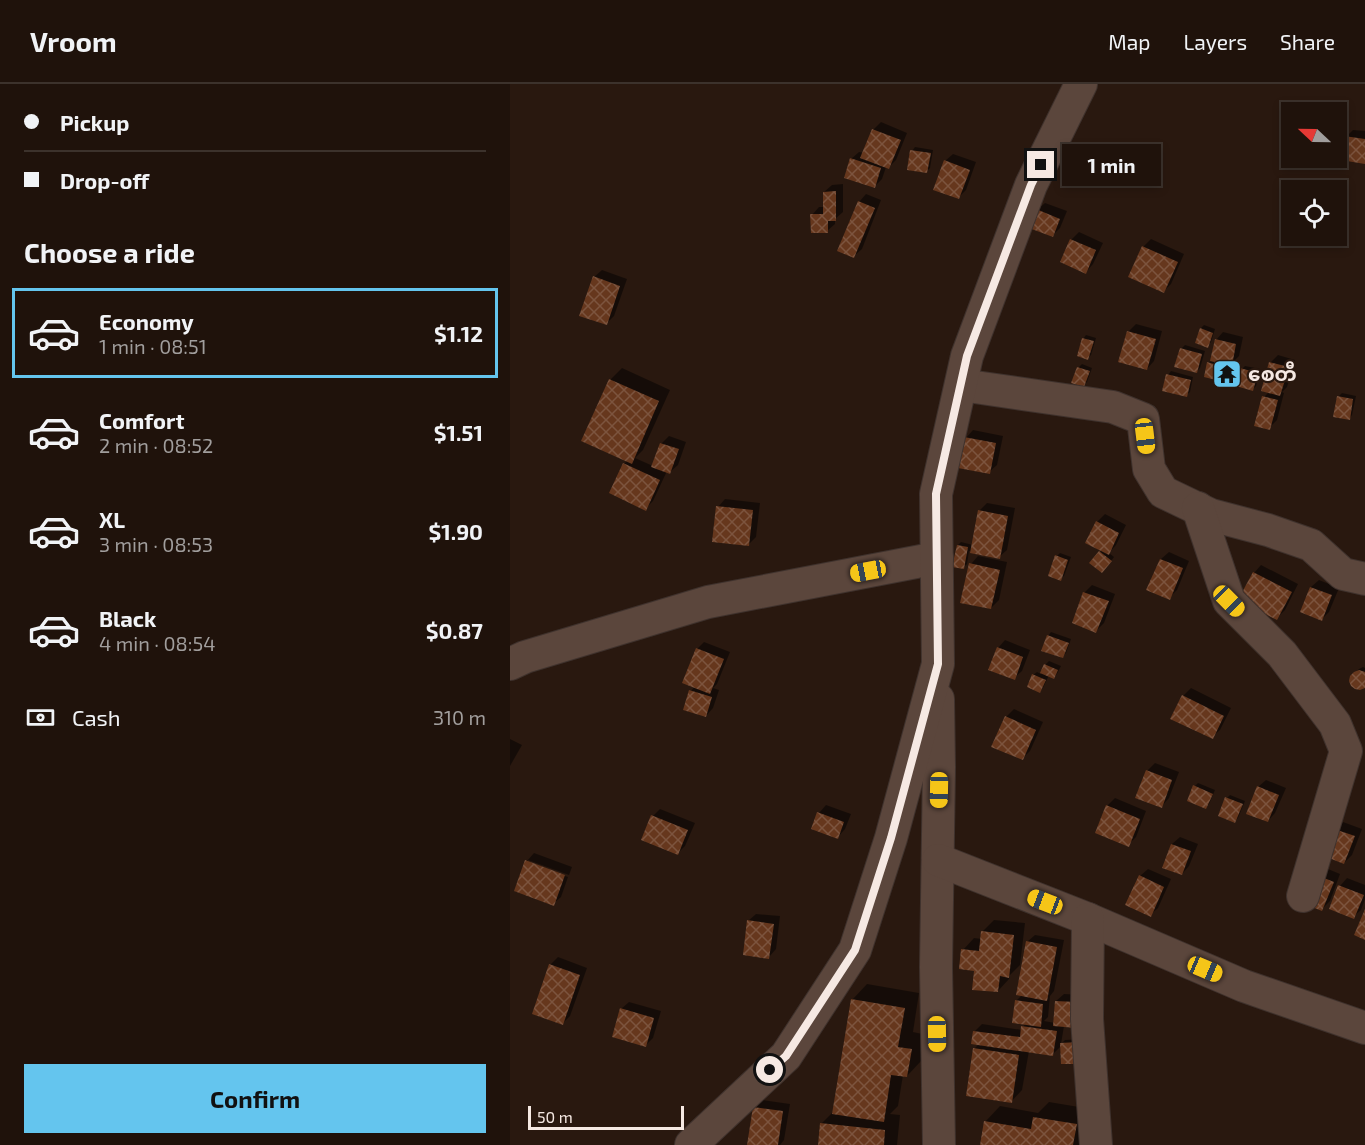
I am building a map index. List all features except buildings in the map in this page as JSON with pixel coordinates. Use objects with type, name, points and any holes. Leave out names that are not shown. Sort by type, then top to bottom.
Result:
[{"type":"street","points":[[939,1145],[936,967],[939,766],[936,494],[967,356],[1031,185],[1082,84]]},
{"type":"street","points":[[961,385],[1113,407],[1143,419],[1149,469],[1163,492],[1211,515],[1268,530],[1311,545],[1344,574],[1365,579]]},
{"type":"street","points":[[1198,508],[1229,601],[1282,654],[1335,724],[1346,751],[1303,896]]},
{"type":"street","points":[[510,664],[525,657],[708,602],[937,558]]},
{"type":"street","points":[[692,1145],[786,1056],[855,950],[891,838],[938,664]]},
{"type":"street","points":[[938,860],[1088,919],[1244,986],[1365,1028]]},
{"type":"street","points":[[1088,919],[1087,1019],[1096,1145]]},
{"type":"place","name":"စေတီ","points":[[1227,374]]},
{"type":"route","points":[[770,1070],[786,1056],[855,950],[891,838],[938,664],[936,494],[967,356],[1031,185],[1041,165]]}]
